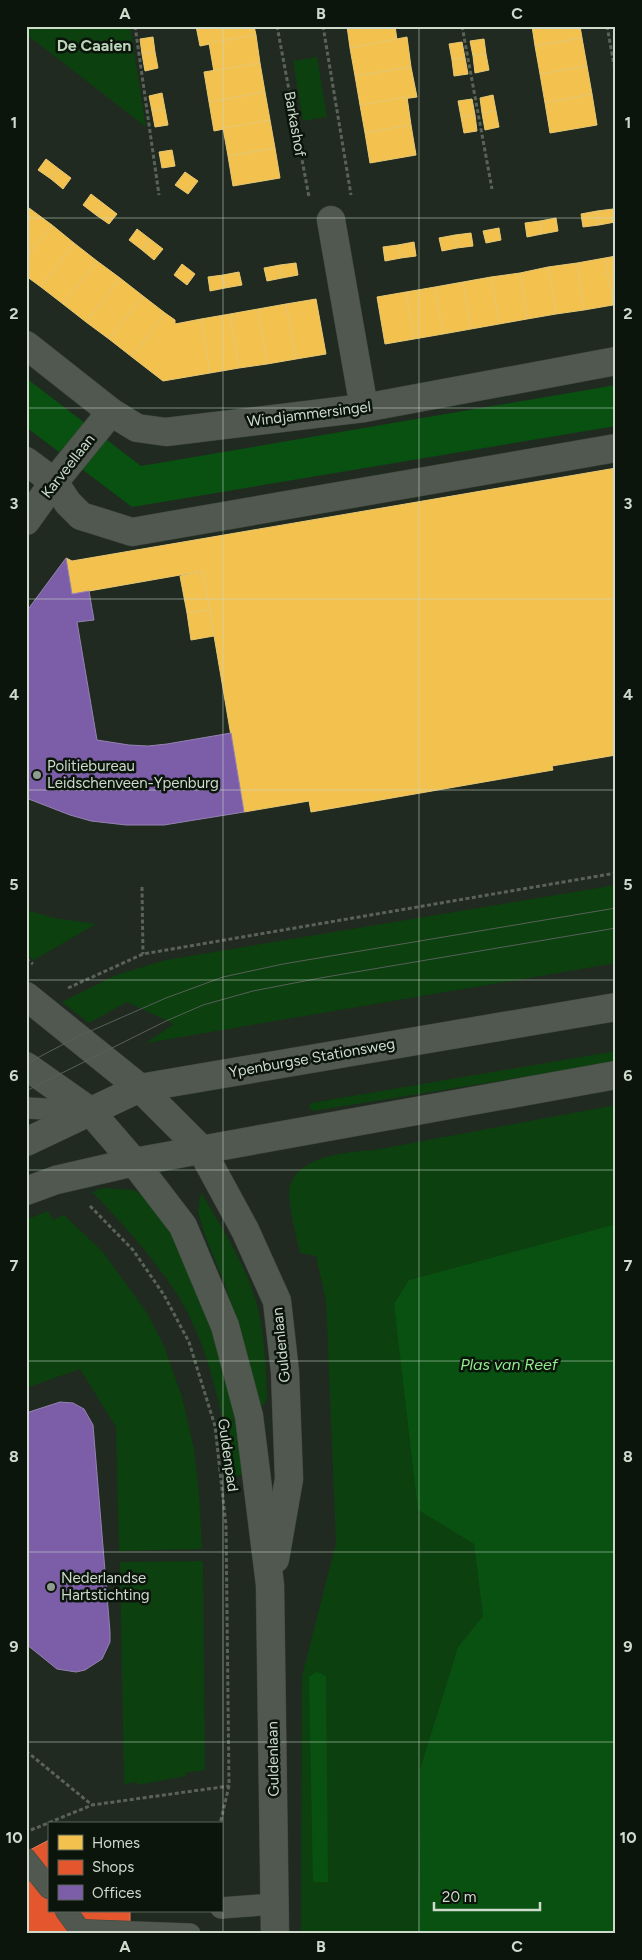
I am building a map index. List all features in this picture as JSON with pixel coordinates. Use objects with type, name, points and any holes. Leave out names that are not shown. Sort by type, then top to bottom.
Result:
[{"type":"street","points":[[331,220],[364,408]]},
{"type":"street","name":"Windjammersingel","points":[[26,345],[104,420],[137,428],[166,432],[364,408],[616,362]]},
{"type":"street","name":"Karveellaan","points":[[26,521],[104,420]]},
{"type":"street","points":[[26,461],[62,473],[68,503],[81,516],[132,532],[616,448]]},
{"type":"street","points":[[31,1001],[140,1088]]},
{"type":"street","name":"Ypenburgse Stationsweg","points":[[26,1142],[140,1088],[616,1007]]},
{"type":"street","points":[[26,1066],[90,1111],[134,1162]]},
{"type":"street","points":[[26,1191],[56,1180],[134,1162],[616,1075]]},
{"type":"street","name":"Guldenlaan","points":[[140,1088],[201,1149],[245,1230],[276,1301],[285,1372],[289,1479],[270,1585]]},
{"type":"street","name":"Guldenlaan","points":[[134,1162],[183,1226],[225,1326],[249,1416],[270,1585],[274,1934]]},
{"type":"lane","points":[[26,1108],[90,1111]]},
{"type":"lane","points":[[26,1859],[48,1887]]},
{"type":"lane","points":[[222,1908],[274,1904]]},
{"type":"lane","points":[[67,1912],[80,1930],[190,1934]]},
{"type":"path","points":[[135,26],[159,195]]},
{"type":"path","name":"Barkashof","points":[[277,26],[310,202]]},
{"type":"path","points":[[323,26],[352,196]]},
{"type":"path","points":[[462,26],[492,189]]},
{"type":"path","points":[[607,26],[616,76]]},
{"type":"path","points":[[31,1001],[65,990],[143,954],[616,873]]},
{"type":"path","points":[[142,887],[143,954]]},
{"type":"path","name":"Guldenpad","points":[[56,1180],[89,1205],[133,1250],[164,1295],[189,1342],[214,1426],[226,1525],[229,1786],[220,1822]]},
{"type":"path","points":[[26,1751],[92,1804]]},
{"type":"path","points":[[50,1822],[92,1804],[229,1786]]},
{"type":"path","points":[[26,1832],[48,1823]]},
{"type":"shaded area","points":[[26,26],[130,26],[146,127],[26,34]]},
{"type":"shaded area","points":[[317,57],[327,117],[303,121],[293,61]]},
{"type":"shaded area","points":[[616,885],[616,963],[146,1043],[174,1024],[127,1002],[89,1023],[62,1002],[116,975],[166,960]]},
{"type":"shaded area","points":[[26,910],[54,918],[96,924],[34,960],[26,954]]},
{"type":"shaded area","points":[[616,1051],[616,1062],[313,1111],[309,1107],[311,1103]]},
{"type":"shaded area","points":[[616,1105],[616,1224],[409,1280],[418,1510],[474,1544],[483,1616],[458,1647],[420,1769],[418,1934],[301,1934],[302,1676],[336,1543],[326,1301],[316,1256],[300,1253],[289,1199],[290,1185],[304,1167],[314,1161],[338,1154],[374,1150]]},
{"type":"shaded area","points":[[103,1188],[133,1190],[150,1200],[165,1220],[192,1270],[241,1418],[246,1475],[232,1476],[220,1406],[198,1335],[188,1314],[168,1280],[148,1254],[92,1192]]},
{"type":"shaded area","points":[[201,1192],[234,1249],[254,1293],[265,1354],[267,1400],[263,1406],[256,1402],[241,1332],[224,1282],[204,1233],[198,1211]]},
{"type":"shaded area","points":[[48,1211],[53,1220],[64,1215],[103,1252],[147,1313],[164,1346],[182,1397],[194,1449],[202,1549],[119,1551],[116,1427],[80,1369],[26,1388],[26,1220]]},
{"type":"shaded area","points":[[203,1561],[205,1770],[185,1773],[186,1776],[137,1785],[137,1782],[124,1784],[120,1562]]},
{"type":"water","points":[[26,378],[141,466],[616,385],[616,426],[132,507],[26,427]]},
{"type":"water","name":"Plas van Reef","points":[[616,1224],[616,1934],[418,1934],[420,1769],[458,1647],[483,1616],[474,1544],[418,1510],[394,1304],[409,1280]]},
{"type":"water","points":[[316,1672],[326,1676],[328,1882],[313,1882],[309,1677]]},
{"type":"building: Homes","points":[[196,26],[254,26],[256,35],[200,46]]},
{"type":"building: Homes","points":[[347,26],[395,26],[397,40],[350,48]]},
{"type":"building: Homes","points":[[532,26],[580,26],[582,38],[535,46]]},
{"type":"building: Homes","points":[[256,35],[260,63],[214,72],[209,43]]},
{"type":"building: Homes","points":[[153,37],[155,52],[142,54],[140,39]]},
{"type":"building: Homes","points":[[407,37],[411,67],[355,76],[350,48]]},
{"type":"building: Homes","points":[[582,38],[587,66],[540,74],[535,46]]},
{"type":"building: Homes","points":[[484,39],[486,54],[473,56],[470,41]]},
{"type":"building: Homes","points":[[462,42],[465,58],[452,60],[449,44]]},
{"type":"building: Homes","points":[[155,52],[158,68],[145,71],[142,54]]},
{"type":"building: Homes","points":[[486,54],[489,70],[475,73],[473,56]]},
{"type":"building: Homes","points":[[465,58],[468,74],[454,76],[452,60]]},
{"type":"building: Homes","points":[[260,63],[265,92],[209,102],[204,72]]},
{"type":"building: Homes","points":[[587,66],[592,94],[545,103],[540,74]]},
{"type":"building: Homes","points":[[411,67],[417,97],[360,105],[355,76]]},
{"type":"building: Homes","points":[[265,92],[270,120],[214,131],[209,102]]},
{"type":"building: Homes","points":[[162,93],[165,109],[152,111],[149,96]]},
{"type":"building: Homes","points":[[592,94],[597,125],[550,133],[545,103]]},
{"type":"building: Homes","points":[[493,95],[496,111],[482,113],[480,98]]},
{"type":"building: Homes","points":[[407,97],[411,125],[365,133],[360,105]]},
{"type":"building: Homes","points":[[472,99],[475,115],[461,117],[458,101]]},
{"type":"building: Homes","points":[[165,109],[168,125],[155,127],[152,111]]},
{"type":"building: Homes","points":[[496,111],[499,127],[485,130],[482,113]]},
{"type":"building: Homes","points":[[475,115],[477,131],[464,133],[461,117]]},
{"type":"building: Homes","points":[[270,120],[275,148],[228,156],[223,128]]},
{"type":"building: Homes","points":[[411,125],[416,155],[370,163],[365,133]]},
{"type":"building: Homes","points":[[275,148],[280,178],[233,186],[228,156]]},
{"type":"building: Homes","points":[[172,150],[175,166],[162,168],[159,152]]},
{"type":"building: Homes","points":[[46,159],[59,169],[51,179],[38,170]]},
{"type":"building: Homes","points":[[59,169],[71,178],[63,189],[51,179]]},
{"type":"building: Homes","points":[[185,172],[198,181],[188,194],[175,185]]},
{"type":"building: Homes","points":[[91,194],[104,204],[96,215],[83,205]]},
{"type":"building: Homes","points":[[104,204],[117,214],[109,224],[96,215]]},
{"type":"building: Homes","points":[[29,208],[52,225],[26,258],[26,211]]},
{"type":"building: Homes","points":[[613,209],[615,222],[599,225],[597,211]]},
{"type":"building: Homes","points":[[597,211],[599,225],[583,227],[581,214]]},
{"type":"building: Homes","points":[[556,218],[558,231],[542,234],[540,221]]},
{"type":"building: Homes","points":[[540,221],[542,234],[527,237],[525,223]]},
{"type":"building: Homes","points":[[52,225],[74,243],[41,287],[26,276],[26,258]]},
{"type":"building: Homes","points":[[499,228],[501,240],[486,243],[483,231]]},
{"type":"building: Homes","points":[[137,229],[150,239],[142,250],[129,240]]},
{"type":"building: Homes","points":[[471,233],[473,246],[457,248],[455,235]]},
{"type":"building: Homes","points":[[455,235],[457,248],[442,251],[439,238]]},
{"type":"building: Homes","points":[[150,239],[163,249],[154,260],[142,250]]},
{"type":"building: Homes","points":[[414,242],[416,256],[401,258],[398,245]]},
{"type":"building: Homes","points":[[74,243],[97,261],[63,304],[41,287]]},
{"type":"building: Homes","points":[[398,245],[401,258],[385,261],[383,247]]},
{"type":"building: Homes","points":[[616,256],[616,304],[613,305],[605,258]]},
{"type":"building: Homes","points":[[605,258],[613,305],[584,310],[577,263]]},
{"type":"building: Homes","points":[[97,261],[120,278],[86,322],[63,304]]},
{"type":"building: Homes","points":[[296,263],[298,275],[282,278],[280,265]]},
{"type":"building: Homes","points":[[577,263],[584,310],[556,314],[548,267]]},
{"type":"building: Homes","points":[[182,264],[195,274],[187,285],[174,275]]},
{"type":"building: Homes","points":[[280,265],[282,278],[267,281],[264,268]]},
{"type":"building: Homes","points":[[548,267],[556,314],[527,319],[520,273]]},
{"type":"building: Homes","points":[[239,272],[242,285],[225,288],[223,275]]},
{"type":"building: Homes","points":[[520,273],[527,319],[499,324],[491,277]]},
{"type":"building: Homes","points":[[223,275],[225,288],[210,291],[208,277]]},
{"type":"building: Homes","points":[[491,277],[499,324],[471,329],[463,282]]},
{"type":"building: Homes","points":[[120,278],[143,296],[109,339],[86,322]]},
{"type":"building: Homes","points":[[463,282],[471,329],[443,334],[435,287]]},
{"type":"building: Homes","points":[[435,287],[443,334],[414,339],[406,292]]},
{"type":"building: Homes","points":[[406,292],[414,339],[385,344],[377,297]]},
{"type":"building: Homes","points":[[143,296],[165,313],[132,357],[109,339]]},
{"type":"building: Homes","points":[[316,299],[326,354],[296,359],[286,304]]},
{"type":"building: Homes","points":[[286,304],[296,359],[267,364],[258,309]]},
{"type":"building: Homes","points":[[258,309],[267,364],[239,368],[230,314]]},
{"type":"building: Homes","points":[[165,313],[175,320],[175,324],[201,319],[210,373],[163,381],[132,357]]},
{"type":"building: Homes","points":[[230,314],[239,368],[210,373],[201,319]]},
{"type":"building: Homes","points":[[616,468],[616,755],[552,766],[553,770],[311,812],[309,801],[244,812],[203,571],[72,594],[66,558],[72,561]]},
{"type":"building: Homes","points":[[203,571],[210,610],[187,613],[180,576]]},
{"type":"building: Homes","points":[[210,610],[214,636],[191,640],[187,613]]},
{"type":"building: Shops","points":[[48,1841],[48,1912],[130,1912],[130,1934],[26,1934],[26,1852]]},
{"type":"building: Offices","points":[[66,558],[72,594],[89,591],[94,620],[77,622],[97,740],[148,746],[231,733],[244,812],[164,825],[126,825],[91,821],[26,798],[26,612]]},
{"type":"building: Offices","points":[[60,1402],[73,1403],[84,1409],[93,1425],[110,1632],[110,1642],[102,1659],[85,1670],[76,1672],[57,1669],[26,1644],[26,1413]]},
{"type":"tram line","points":[[26,1064],[77,1037],[166,998],[223,977],[283,964],[616,908]]},
{"type":"tram line","points":[[26,1091],[166,1021],[203,1005],[253,991],[616,928]]},
{"type":"place","name":"Politiebureau Leidschenveen-Ypenburg","points":[[37,775]]},
{"type":"place","name":"Nederlandse Hartstichting","points":[[51,1587]]},
{"type":"district","name":"De Caaien","points":[[94,45]]}]
